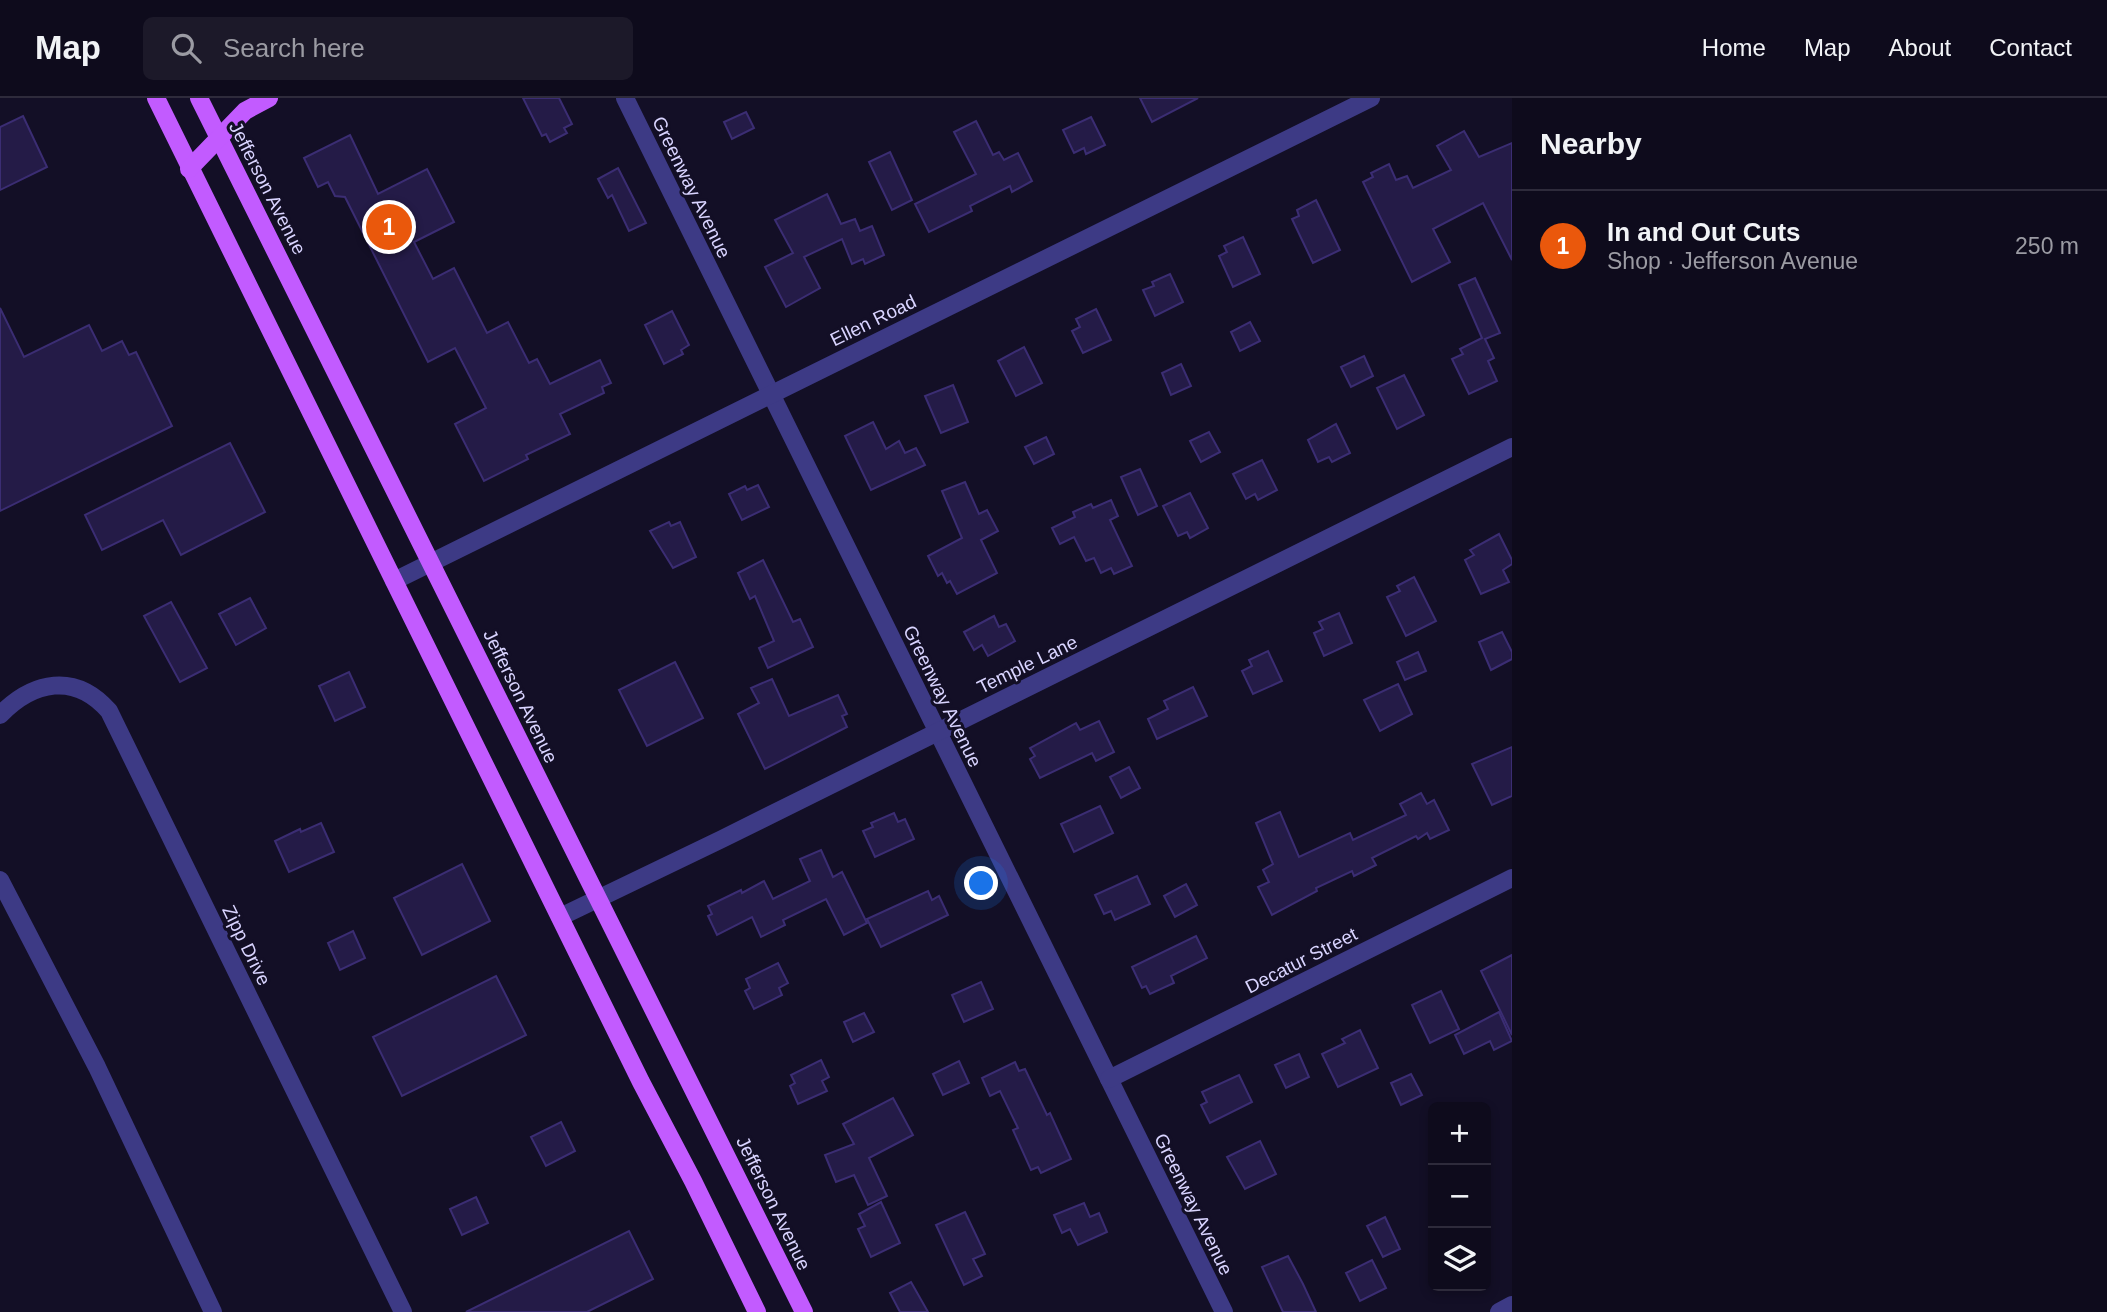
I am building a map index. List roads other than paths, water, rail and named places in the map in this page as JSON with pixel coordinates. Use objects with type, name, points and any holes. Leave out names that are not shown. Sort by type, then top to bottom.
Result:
[{"type":"main road","points":[[156,98],[757,1312]]},
{"type":"main road","name":"Jefferson Avenue","points":[[200,98],[804,1312]]},
{"type":"main road","points":[[189,169],[245,111],[269,98]]},
{"type":"street","name":"Greenway Avenue","points":[[625,98],[1224,1312]]},
{"type":"street","name":"Ellen Road","points":[[394,581],[1371,98]]},
{"type":"street","name":"Temple Lane","points":[[560,917],[1512,447]]},
{"type":"street","name":"Zipp Drive","points":[[0,715],[30,693],[48,686],[66,685],[84,690],[99,699],[108,711],[403,1312]]},
{"type":"street","name":"Decatur Street","points":[[1109,1079],[1512,878]]},
{"type":"street","points":[[0,880],[97,1067],[213,1312]]},
{"type":"street","points":[[1499,1312],[1512,1305]]},
{"type":"place","name":"In and Out Cuts","points":[[389,227]]}]
